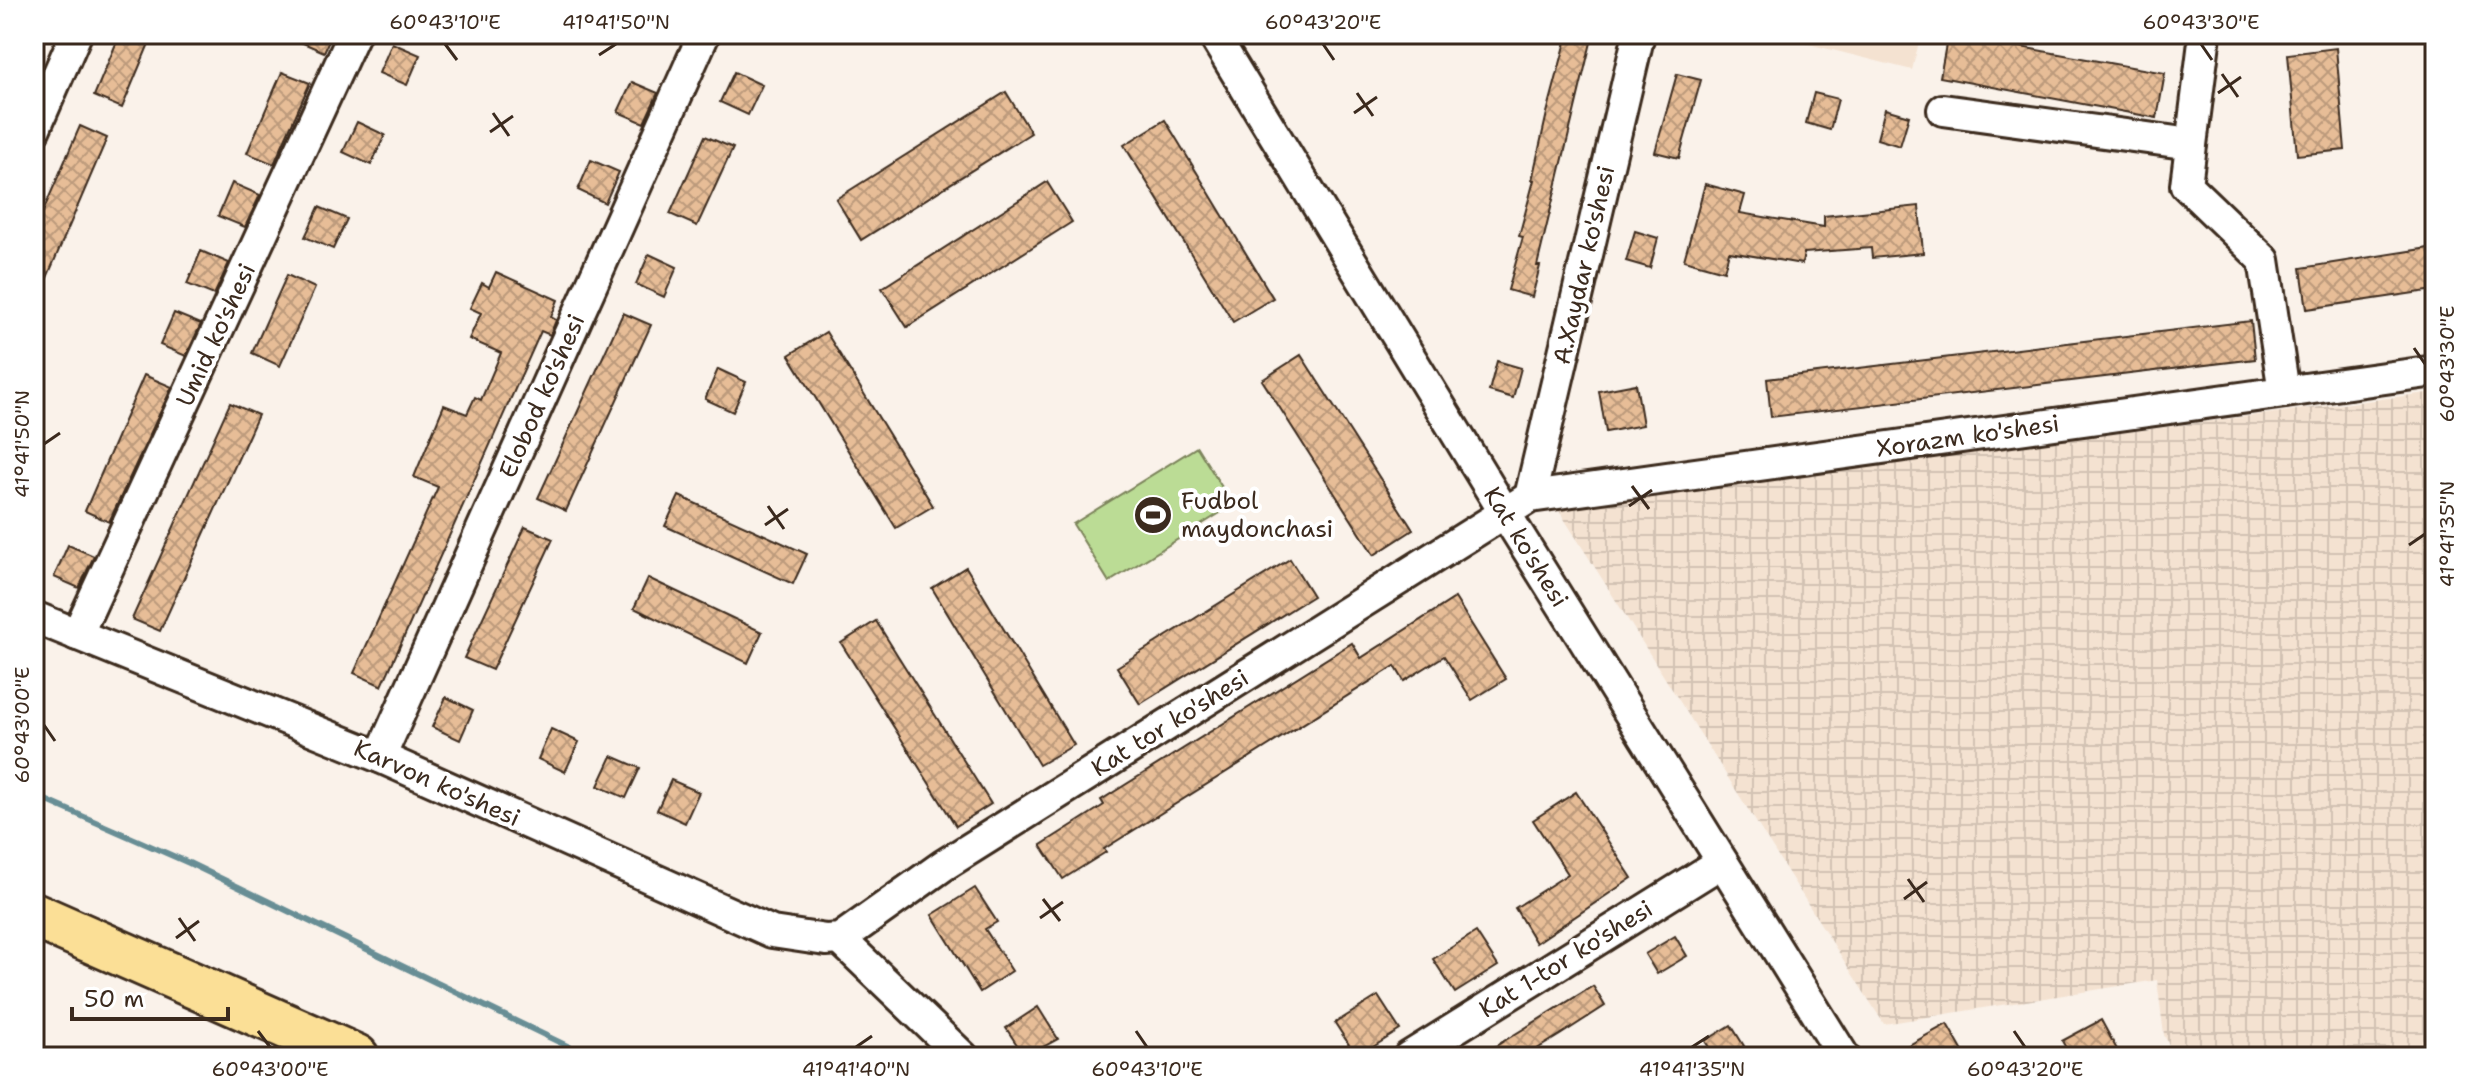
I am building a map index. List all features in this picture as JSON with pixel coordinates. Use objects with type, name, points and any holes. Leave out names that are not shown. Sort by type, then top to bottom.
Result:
[{"type":"highway","points":[[34,915],[356,1057]]},
{"type":"street","points":[[34,130],[76,34]]},
{"type":"street","name":"Umid ko'shesi","points":[[77,635],[354,34]]},
{"type":"street","name":"Elobod ko'shesi","points":[[380,757],[704,34]]},
{"type":"street","name":"Kat ko'shesi","points":[[1213,34],[1517,505],[1722,862],[1844,1057]]},
{"type":"street","name":"A.Xaydar ko'shesi","points":[[1517,505],[1639,34]]},
{"type":"street","points":[[2205,34],[2186,185],[2264,260],[2284,392]]},
{"type":"street","points":[[1943,110],[2191,144]]},
{"type":"street","name":"Xorazm ko'shesi","points":[[1517,505],[2435,371]]},
{"type":"street","name":"Kat tor ko'shesi","points":[[840,939],[944,865],[1517,505]]},
{"type":"street","name":"Karvon ko'shesi","points":[[34,617],[380,757],[772,932],[826,940],[840,939]]},
{"type":"street","name":"Kat 1-tor ko'shesi","points":[[1409,1057],[1722,862]]},
{"type":"street","points":[[840,939],[963,1057]]},
{"type":"shaded area","points":[[1769,34],[1921,34],[1912,70]]},
{"type":"shaded area","points":[[2435,392],[2435,1057],[2175,1057],[2164,1035],[2157,980],[1884,1024],[1556,506]]},
{"type":"green space","name":"Fudbol maydonchasi","points":[[1197,447],[1233,505],[1109,582],[1073,524]]},
{"type":"building","points":[[120,34],[153,34],[122,108],[94,96]]},
{"type":"building","points":[[282,34],[332,34],[324,52]]},
{"type":"building","points":[[1568,34],[1593,34],[1532,297],[1508,290],[1523,237],[1519,236]]},
{"type":"building","points":[[1948,34],[2165,73],[2157,118],[1940,77]]},
{"type":"building","points":[[392,43],[420,55],[407,85],[379,73]]},
{"type":"building","points":[[2336,48],[2345,150],[2297,155],[2288,54]]},
{"type":"building","points":[[282,72],[310,83],[274,164],[247,153]]},
{"type":"building","points":[[734,72],[762,85],[748,115],[720,102]]},
{"type":"building","points":[[1677,74],[1701,80],[1679,158],[1655,152]]},
{"type":"building","points":[[632,82],[658,93],[644,123],[618,112]]},
{"type":"building","points":[[1006,92],[1031,133],[861,240],[836,199]]},
{"type":"building","points":[[1814,93],[1838,99],[1830,130],[1806,123]]},
{"type":"building","points":[[1885,109],[1909,116],[1900,146],[1877,139]]},
{"type":"building","points":[[1165,120],[1273,298],[1233,322],[1124,145]]},
{"type":"building","points":[[357,122],[385,135],[371,165],[343,152]]},
{"type":"building","points":[[80,126],[107,138],[34,308],[34,232]]},
{"type":"building","points":[[705,136],[733,148],[697,226],[670,214]]},
{"type":"building","points":[[591,160],[619,172],[605,203],[578,190]]},
{"type":"building","points":[[1047,182],[1072,222],[907,327],[882,288]]},
{"type":"building","points":[[232,183],[260,195],[245,227],[218,216]]},
{"type":"building","points":[[1705,184],[1745,195],[1740,213],[1824,227],[1824,216],[1919,206],[1923,253],[1872,258],[1871,248],[1804,253],[1802,264],[1729,252],[1724,271],[1684,260]]},
{"type":"building","points":[[319,207],[347,219],[333,249],[305,237]]},
{"type":"building","points":[[1635,231],[1658,238],[1650,268],[1626,261]]},
{"type":"building","points":[[2435,247],[2435,290],[2307,309],[2301,268]]},
{"type":"building","points":[[201,251],[229,263],[214,295],[187,284]]},
{"type":"building","points":[[649,254],[677,267],[664,297],[636,284]]},
{"type":"building","points":[[496,272],[558,300],[551,317],[556,320],[550,335],[541,331],[382,686],[354,673],[438,487],[414,477],[444,405],[467,414],[475,397],[481,400],[501,353],[469,339],[481,313],[470,308],[482,283],[489,287]]},
{"type":"building","points":[[287,275],[315,288],[280,366],[252,353]]},
{"type":"building","points":[[174,313],[201,324],[186,356],[160,345]]},
{"type":"building","points":[[623,313],[651,325],[566,511],[538,498]]},
{"type":"building","points":[[2251,321],[2255,359],[1771,417],[1767,379]]},
{"type":"building","points":[[826,332],[933,506],[896,528],[789,355]]},
{"type":"building","points":[[1301,355],[1413,530],[1374,555],[1262,380]]},
{"type":"building","points":[[1497,361],[1521,368],[1513,398],[1489,391]]},
{"type":"building","points":[[718,369],[746,382],[733,412],[705,399]]},
{"type":"building","points":[[144,375],[172,387],[109,522],[85,511]]},
{"type":"building","points":[[1636,384],[1643,425],[1606,432],[1599,391]]},
{"type":"building","points":[[230,403],[258,415],[160,631],[132,619]]},
{"type":"building","points":[[679,496],[807,554],[793,584],[665,526]]},
{"type":"building","points":[[525,527],[553,539],[492,670],[464,658]]},
{"type":"building","points":[[68,545],[94,556],[79,588],[54,577]]},
{"type":"building","points":[[1290,559],[1313,596],[1140,704],[1117,667]]},
{"type":"building","points":[[966,567],[1074,745],[1039,765],[932,588]]},
{"type":"building","points":[[648,578],[762,632],[748,663],[634,608]]},
{"type":"building","points":[[1455,598],[1506,679],[1472,700],[1444,656],[1404,681],[1395,666],[1104,849],[1106,852],[1063,879],[1041,845],[1104,805],[1101,800],[1352,643],[1361,658]]},
{"type":"building","points":[[876,621],[991,804],[956,826],[841,643]]},
{"type":"building","points":[[446,697],[473,710],[460,740],[432,727]]},
{"type":"building","points":[[551,729],[579,742],[565,772],[538,759]]},
{"type":"building","points":[[612,756],[640,768],[626,798],[598,786]]},
{"type":"building","points":[[671,780],[699,792],[685,823],[657,810]]},
{"type":"building","points":[[1576,792],[1632,878],[1536,943],[1515,908],[1568,874],[1533,820]]},
{"type":"building","points":[[975,888],[997,922],[985,929],[1012,971],[980,992],[932,915]]},
{"type":"building","points":[[1476,932],[1498,966],[1455,993],[1433,959]]},
{"type":"building","points":[[1675,936],[1687,956],[1657,974],[1645,954]]},
{"type":"building","points":[[1593,986],[1605,1006],[1560,1035],[1524,1057],[1478,1057]]},
{"type":"building","points":[[1378,996],[1400,1030],[1357,1057],[1335,1023]]},
{"type":"building","points":[[1038,1007],[1058,1039],[1025,1057],[1006,1028]]},
{"type":"building","points":[[2101,1020],[2121,1057],[2071,1057],[2062,1041]]},
{"type":"building","points":[[1947,1024],[1966,1057],[1914,1057],[1907,1046]]},
{"type":"building","points":[[1731,1025],[1744,1046],[1726,1057],[1715,1057],[1705,1041]]},
{"type":"waterway","points":[[34,795],[189,863],[590,1057]]},
{"type":"place","name":"Fudbol maydonchasi","points":[[1153,515]]}]
